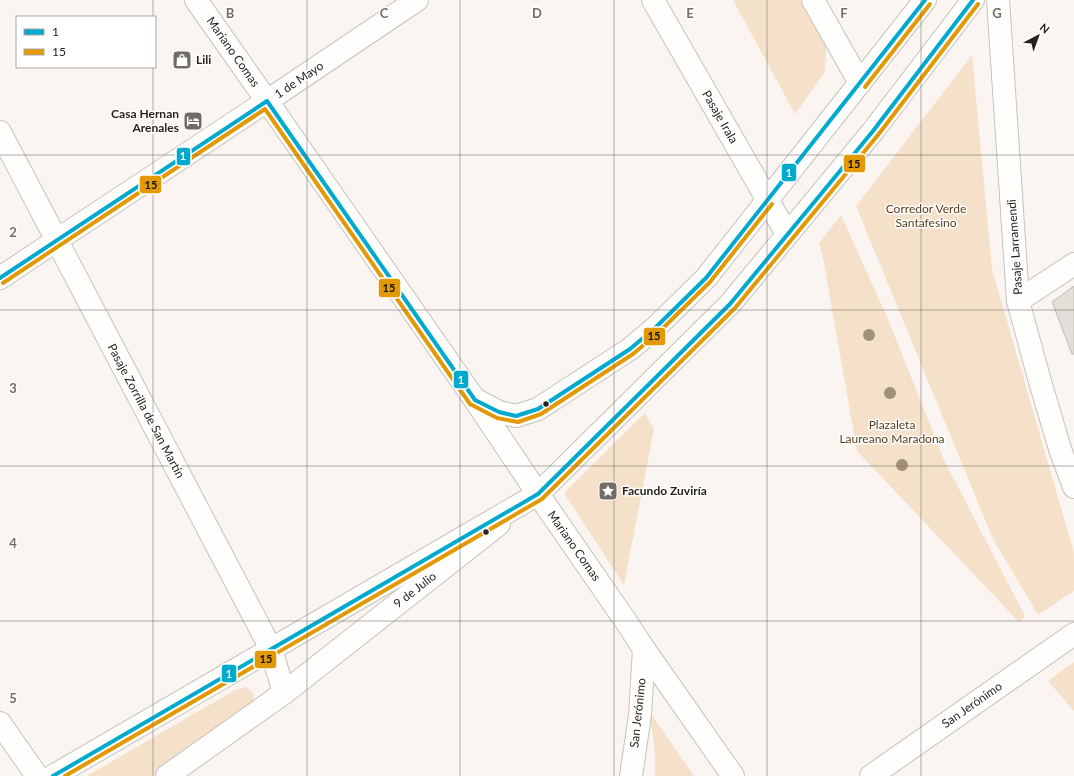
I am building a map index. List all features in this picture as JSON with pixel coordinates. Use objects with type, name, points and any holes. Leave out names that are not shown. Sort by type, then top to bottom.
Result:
[{"type":"street","name":"Mariano Comas","points":[[196,0],[475,400],[538,494],[628,623],[644,649],[733,776]]},
{"type":"street","name":"1 de Mayo","points":[[0,278],[417,0]]},
{"type":"street","name":"Pasaje Irala","points":[[653,0],[787,234]]},
{"type":"street","points":[[813,0],[860,83]]},
{"type":"street","points":[[475,400],[499,412],[516,416],[538,409],[630,349],[655,328],[706,278],[925,0]]},
{"type":"street","points":[[538,494],[726,308],[873,131],[973,0]]},
{"type":"street","name":"Pasaje Larramendi","points":[[998,0],[1018,302],[1060,448],[1074,487]]},
{"type":"street","name":"Pasaje Zorrilla de San Martín","points":[[0,132],[271,649],[284,693]]},
{"type":"street","points":[[1018,302],[1074,264]]},
{"type":"street","name":"9 de Julio","points":[[53,776],[538,494]]},
{"type":"street","name":"9 de Julio","points":[[167,776],[284,693],[538,494]]},
{"type":"street","name":"San Jerónimo","points":[[871,776],[1074,634]]},
{"type":"street","name":"San Jerónimo","points":[[631,776],[640,715],[644,649]]},
{"type":"street","points":[[0,723],[37,776]]},
{"type":"green space","points":[[733,0],[800,0],[826,46],[825,72],[795,114]]},
{"type":"green space","name":"Corredor Verde Santafesino","points":[[972,55],[992,269],[1074,553],[1074,591],[1038,615],[993,539],[856,206]]},
{"type":"green space","name":"Corredor Verde Santafesino","points":[[841,215],[888,319],[944,460],[1025,616],[1019,622],[857,451],[823,258],[819,243]]},
{"type":"green space","points":[[645,413],[654,429],[624,585],[564,493]]},
{"type":"green space","points":[[1074,662],[1074,711],[1048,681]]},
{"type":"green space","points":[[246,687],[253,693],[254,701],[249,708],[153,776],[87,776],[235,690]]},
{"type":"green space","points":[[649,711],[694,776],[655,776],[654,743]]},
{"type":"building","points":[[1074,286],[1074,354],[1072,354],[1052,302]]},
{"type":"transit line","name":"1","points":[[0,278],[267,101],[475,400],[499,412],[516,416],[538,409],[630,349],[655,328],[706,278],[925,0]]},
{"type":"transit line","name":"1","points":[[53,776],[538,494],[730,304],[873,131],[973,0]]},
{"type":"transit line","name":"15","points":[[865,87],[930,4]]},
{"type":"transit line","name":"15","points":[[65,776],[542,499],[735,308],[878,135],[978,4]]},
{"type":"transit line","name":"15","points":[[3,283],[265,109],[470,404],[497,418],[518,422],[541,414],[633,354],[659,332],[710,282],[772,204]]},
{"type":"place","name":"Lili","points":[[182,60]]},
{"type":"place","name":"Casa Hernan Arenales","points":[[193,121]]},
{"type":"place","name":"Facundo Zuviría","points":[[608,491]]},
{"type":"park label","name":"Plazaleta Laureano Maradona","points":[[892,432]]}]
